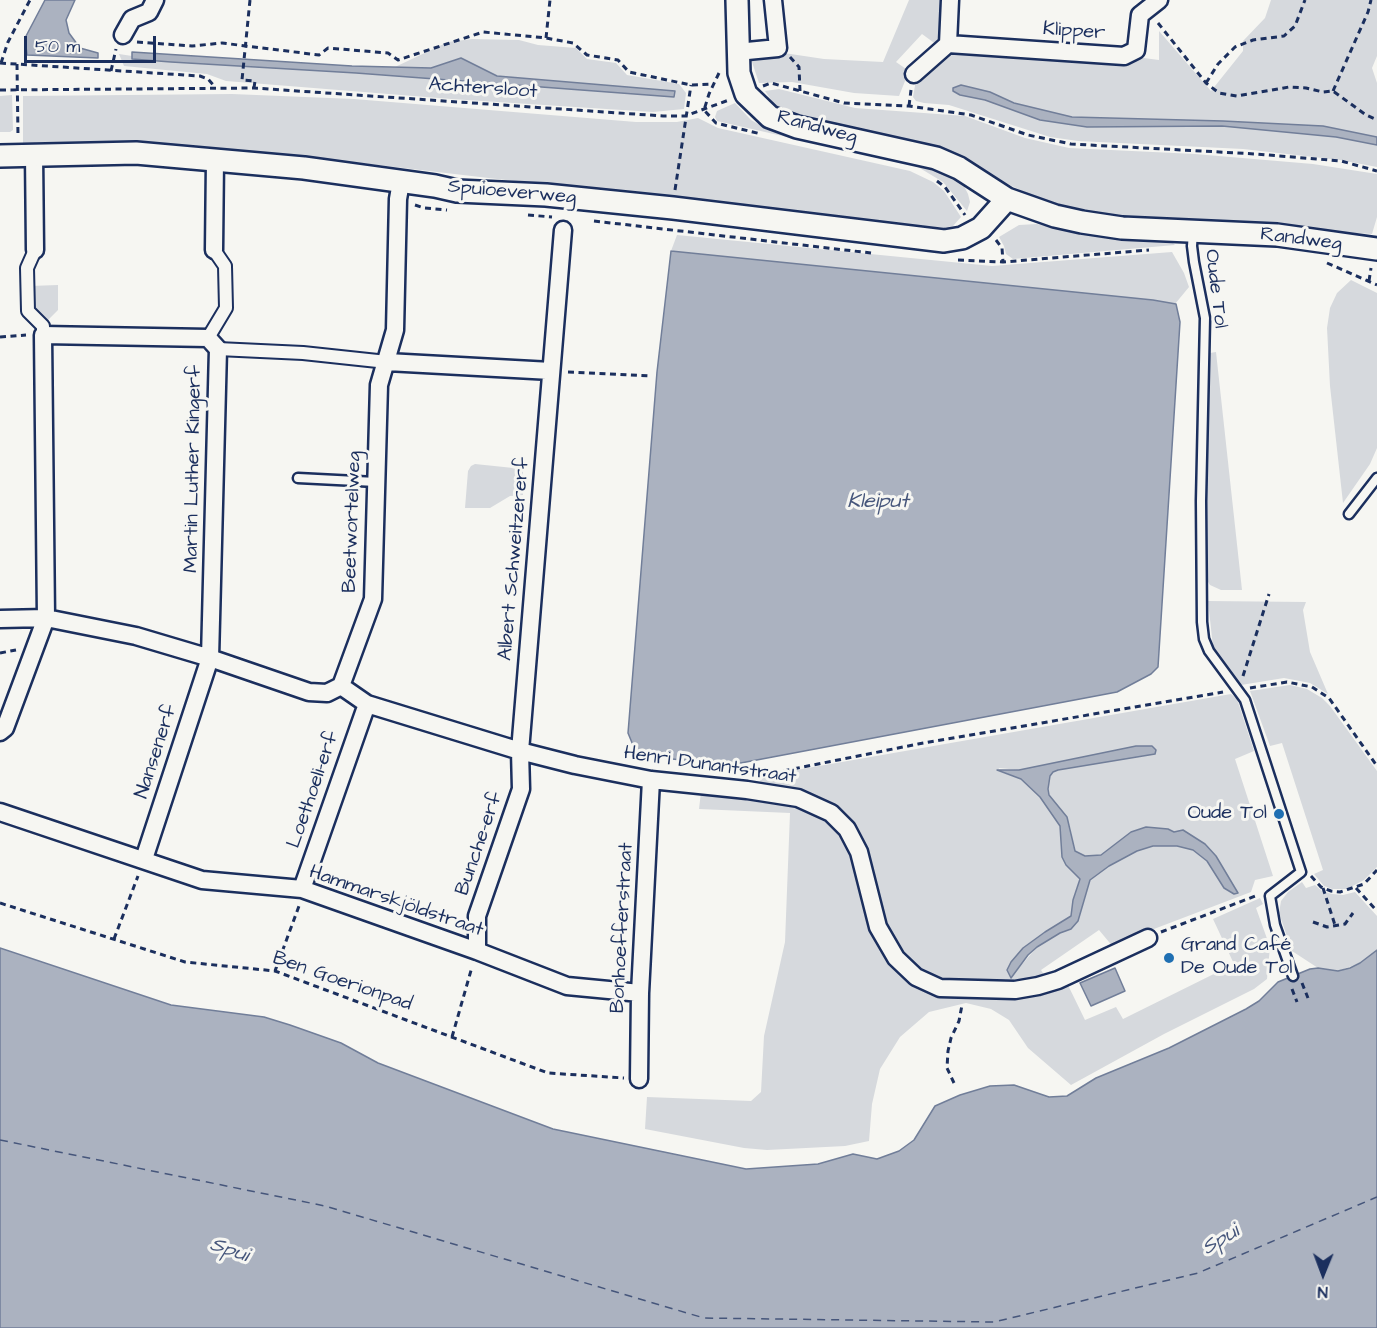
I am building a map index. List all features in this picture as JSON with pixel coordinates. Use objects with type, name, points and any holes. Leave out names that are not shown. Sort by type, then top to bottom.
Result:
[{"type":"street","points":[[123,36],[132,19],[149,12],[155,0]]},
{"type":"street","points":[[737,0],[739,73],[746,94]]},
{"type":"street","points":[[737,52],[778,48],[773,0]]},
{"type":"street","points":[[914,74],[948,44],[950,0]]},
{"type":"street","name":"Klipper","points":[[948,44],[1124,56],[1136,50],[1140,15],[1153,5]]},
{"type":"street","name":"Randweg","points":[[746,94],[770,117],[797,127],[936,158],[959,168],[1007,199],[1055,216],[1122,228],[1277,235],[1377,249]]},
{"type":"street","name":"Spuioeverweg","points":[[0,156],[136,153],[304,168],[458,191],[546,195],[673,208],[944,241],[962,238],[981,228],[1007,199]]},
{"type":"street","points":[[0,732],[5,728],[46,618],[43,326],[28,311],[27,268],[35,250],[34,154]]},
{"type":"street","points":[[214,160],[214,250],[225,266],[226,308],[213,343],[387,362],[551,371]]},
{"type":"street","name":"Beetwortelweg","points":[[341,686],[373,599],[379,385],[395,330],[398,199],[401,182]]},
{"type":"street","name":"Albert Schweitzererf","points":[[520,751],[563,230]]},
{"type":"street","name":"Martin Luther Kingerf","points":[[43,335],[213,343],[210,658]]},
{"type":"street","points":[[0,619],[46,618],[136,636],[210,658],[309,692],[327,693],[341,686]]},
{"type":"street","name":"Nansenerf","points":[[144,859],[210,658]]},
{"type":"street","name":"Henri Dunantstraat","points":[[341,686],[367,704],[520,751],[651,780],[798,798],[831,813],[847,828],[859,852],[878,927],[896,958],[916,977],[939,988],[1015,990],[1038,986],[1058,980],[1148,938]]},
{"type":"street","name":"Loethoeli-erf","points":[[302,889],[367,704]]},
{"type":"street","name":"Bunche-erf","points":[[477,951],[477,916],[521,789],[520,751]]},
{"type":"street","name":"Bonhoefferstraat","points":[[639,1079],[640,993],[651,780]]},
{"type":"street","name":"Hammarskjöldstraat","points":[[0,812],[202,880],[302,889],[477,951],[567,986],[640,993]]},
{"type":"lane","name":"Oude Tol","points":[[1193,232],[1194,262],[1205,318],[1201,501],[1204,639],[1209,651],[1245,700],[1301,872]]},
{"type":"lane","points":[[298,478],[376,482]]},
{"type":"lane","points":[[1349,514],[1377,478]]},
{"type":"lane","points":[[1293,976],[1275,926],[1270,896],[1301,872]]},
{"type":"path","points":[[30,0],[8,42],[1,63],[200,76],[208,79],[215,87]]},
{"type":"path","points":[[250,0],[242,80],[255,81],[254,88]]},
{"type":"path","points":[[546,38],[550,0]]},
{"type":"path","points":[[1206,83],[1218,64],[1234,47],[1253,40],[1284,36],[1295,26],[1305,0]]},
{"type":"path","points":[[1333,91],[1368,12],[1371,0]]},
{"type":"path","points":[[1153,5],[1206,83],[1219,93],[1238,96],[1289,87],[1323,92],[1333,91],[1366,116],[1377,120]]},
{"type":"path","name":"Achtersloot","points":[[123,36],[133,42],[192,46],[222,43],[319,55],[328,48],[388,53],[398,60],[483,32],[573,43],[587,55],[618,60],[629,72],[691,85],[713,84]]},
{"type":"path","points":[[111,71],[123,36]]},
{"type":"path","points":[[778,48],[799,68],[800,91]]},
{"type":"path","points":[[704,110],[721,68],[737,52]]},
{"type":"path","points":[[17,64],[17,124]]},
{"type":"path","name":"Randweg","points":[[746,94],[771,82],[844,103],[909,106],[971,115],[1028,135],[1071,144],[1341,161],[1377,171]]},
{"type":"path","points":[[677,174],[691,85]]},
{"type":"path","name":"Achtersloot","points":[[0,90],[254,88],[685,117],[746,94]]},
{"type":"path","points":[[0,337],[43,335]]},
{"type":"path","points":[[551,371],[651,376]]},
{"type":"path","points":[[1239,690],[1269,594]]},
{"type":"path","points":[[747,790],[757,779],[767,773],[918,744],[1287,682],[1312,687],[1329,698],[1377,766]]},
{"type":"path","points":[[114,939],[144,859]]},
{"type":"path","points":[[1323,888],[1340,892],[1356,888],[1364,884],[1377,870]]},
{"type":"path","points":[[1301,872],[1313,877],[1323,888],[1335,925]]},
{"type":"path","points":[[1356,888],[1377,911]]},
{"type":"path","points":[[275,971],[300,903],[302,889]]},
{"type":"path","points":[[1148,938],[1256,895],[1270,896]]},
{"type":"path","name":"Ben Goerionpad","points":[[0,903],[185,962],[275,971],[548,1073],[639,1079]]},
{"type":"path","points":[[1313,922],[1327,927],[1345,924],[1353,913]]},
{"type":"path","points":[[452,1037],[477,951]]},
{"type":"path","points":[[954,1083],[947,1068],[948,1051],[959,1021],[962,988]]},
{"type":"shaded area","points":[[909,0],[945,0],[942,39],[937,45],[922,34],[896,62],[909,71],[899,96],[854,93],[792,82],[759,83],[751,59],[784,53],[824,59],[883,62]]},
{"type":"shaded area","points":[[1271,0],[1377,0],[1377,56],[1372,68],[1377,83],[1377,167],[1340,160],[1243,149],[1078,141],[1050,137],[949,105],[916,101],[913,97],[916,80],[944,54],[1057,60],[1136,57],[1159,60],[1159,31],[1211,91],[1243,51],[1243,41],[1265,18]]},
{"type":"shaded area","points":[[472,39],[519,40],[538,45],[576,48],[587,59],[616,63],[627,75],[679,84],[686,93],[684,109],[653,112],[226,81],[207,74],[124,66],[119,54],[132,56],[132,59],[674,97],[675,91],[497,76],[461,58],[431,68],[395,67],[448,42]]},
{"type":"shaded area","points":[[779,89],[855,108],[965,116],[1025,138],[1069,148],[1195,154],[1313,164],[1377,174],[1377,217],[1372,234],[1123,219],[1051,204],[936,151],[792,115],[774,104],[765,91]]},
{"type":"shaded area","points":[[232,94],[354,99],[636,122],[677,122],[698,118],[718,128],[910,171],[933,182],[944,191],[961,217],[953,226],[944,228],[335,160],[160,147],[40,142],[23,145],[23,96]]},
{"type":"shaded area","points":[[12,95],[13,130],[0,132],[0,96]]},
{"type":"shaded area","points":[[735,103],[751,120],[765,128],[938,169],[955,177],[964,186],[970,202],[967,211],[943,182],[918,167],[717,121],[715,117],[717,111]]},
{"type":"shaded area","points":[[1037,224],[1063,230],[1169,239],[1175,245],[1013,259],[1006,254],[999,237],[1019,225]]},
{"type":"shaded area","points":[[677,235],[992,266],[1172,252],[1189,287],[1175,304],[671,251]]},
{"type":"shaded area","points":[[1351,280],[1377,293],[1377,448],[1370,464],[1343,503],[1330,386],[1327,328],[1330,308],[1337,293]]},
{"type":"shaded area","points":[[58,285],[58,310],[45,323],[31,311],[30,286]]},
{"type":"shaded area","points":[[1216,352],[1242,590],[1221,590],[1210,585],[1205,577],[1210,353]]},
{"type":"shaded area","points":[[475,464],[523,469],[523,495],[510,496],[490,508],[465,508],[468,471]]},
{"type":"shaded area","points":[[1208,601],[1306,602],[1303,610],[1310,652],[1328,694],[1310,683],[1284,678],[1241,685],[1213,647]]},
{"type":"shaded area","points":[[1290,685],[1307,689],[1322,698],[1377,771],[1377,867],[1364,880],[1347,889],[1332,889],[1324,886],[1314,874],[1323,870],[1282,743],[1270,746],[1250,691]]},
{"type":"shaded area","points":[[1231,694],[1237,699],[1254,751],[1235,759],[1273,876],[1255,880],[1251,892],[1146,932],[1114,948],[1099,930],[1041,970],[1046,978],[1008,985],[929,980],[891,941],[853,829],[760,787],[761,779],[779,773]],"holes":[[[1136,746],[1152,746],[1155,754],[1058,770],[1050,776],[1049,795],[1070,827],[1075,852],[1085,856],[1100,856],[1131,832],[1168,829],[1174,832],[1230,880],[1238,892],[1193,850],[1177,846],[1153,846],[1137,851],[1109,866],[1090,880],[1078,921],[1071,929],[1037,947],[1011,977],[1008,970],[1011,962],[1023,948],[1071,916],[1073,900],[1080,879],[1066,864],[1060,826],[1040,797],[1021,779],[998,771],[999,768],[1019,770]]]},
{"type":"shaded area","points":[[701,792],[775,798],[823,814],[850,845],[868,910],[926,989],[1066,981],[1085,1020],[1116,1007],[1123,1019],[1234,964],[1213,919],[1260,898],[1263,904],[1256,908],[1270,947],[1267,979],[1254,989],[1164,1034],[1071,1085],[1028,1048],[1009,1020],[991,1009],[966,1003],[929,1012],[900,1037],[880,1069],[872,1104],[869,1141],[845,1146],[767,1150],[744,1148],[645,1129],[647,1097],[751,1101],[761,1092],[764,1036],[785,942],[790,813],[699,809]]},
{"type":"shaded area","points":[[1302,882],[1306,888],[1315,885],[1322,891],[1332,894],[1343,895],[1355,892],[1377,916],[1377,950],[1360,963],[1338,971],[1318,968],[1292,951],[1279,913],[1281,901],[1288,892]]},
{"type":"water","points":[[45,0],[75,0],[66,20],[69,33],[80,48],[98,53],[98,58],[27,55],[25,38]]},
{"type":"water","points":[[132,52],[352,66],[431,68],[461,58],[497,76],[675,91],[674,97],[356,73],[171,62],[132,59]]},
{"type":"water","points":[[961,85],[990,92],[1014,103],[1072,117],[1323,126],[1377,137],[1377,145],[1336,137],[1222,126],[1087,127],[1040,120],[953,91],[953,88]]},
{"type":"water","name":"Kleiput","points":[[671,251],[1176,304],[1180,322],[1158,667],[1151,674],[1117,692],[709,769],[702,762],[652,757],[635,750],[628,733],[657,372]]},
{"type":"water","points":[[1136,746],[1152,746],[1156,750],[1155,754],[1058,770],[1050,776],[1049,795],[1067,817],[1075,851],[1085,856],[1101,855],[1131,832],[1146,827],[1168,829],[1174,832],[1183,830],[1205,844],[1216,856],[1238,893],[1234,894],[1224,888],[1207,861],[1193,850],[1177,846],[1153,846],[1137,851],[1109,866],[1090,880],[1078,921],[1071,929],[1037,947],[1011,978],[1007,970],[1023,948],[1071,916],[1073,900],[1080,879],[1066,865],[1062,857],[1060,826],[1040,797],[1021,779],[997,770],[1019,770]]},
{"type":"water","name":"Spui","points":[[0,948],[171,1005],[264,1017],[290,1025],[341,1043],[378,1063],[553,1129],[746,1169],[818,1164],[853,1154],[877,1159],[899,1151],[914,1140],[935,1106],[990,1086],[1014,1085],[1049,1097],[1067,1096],[1096,1078],[1169,1048],[1246,1009],[1259,1001],[1278,982],[1310,969],[1338,971],[1350,968],[1377,950],[1377,1328],[0,1328]]},
{"type":"water","points":[[1115,968],[1125,991],[1091,1006],[1080,983]]},
{"type":"ferry route","points":[[0,1140],[325,1206],[704,1318],[994,1322],[1198,1273],[1377,1197]]},
{"type":"place","name":"Oude Tol","points":[[1279,814]]},
{"type":"place","name":"Grand Café De Oude Tol","points":[[1169,958]]}]
